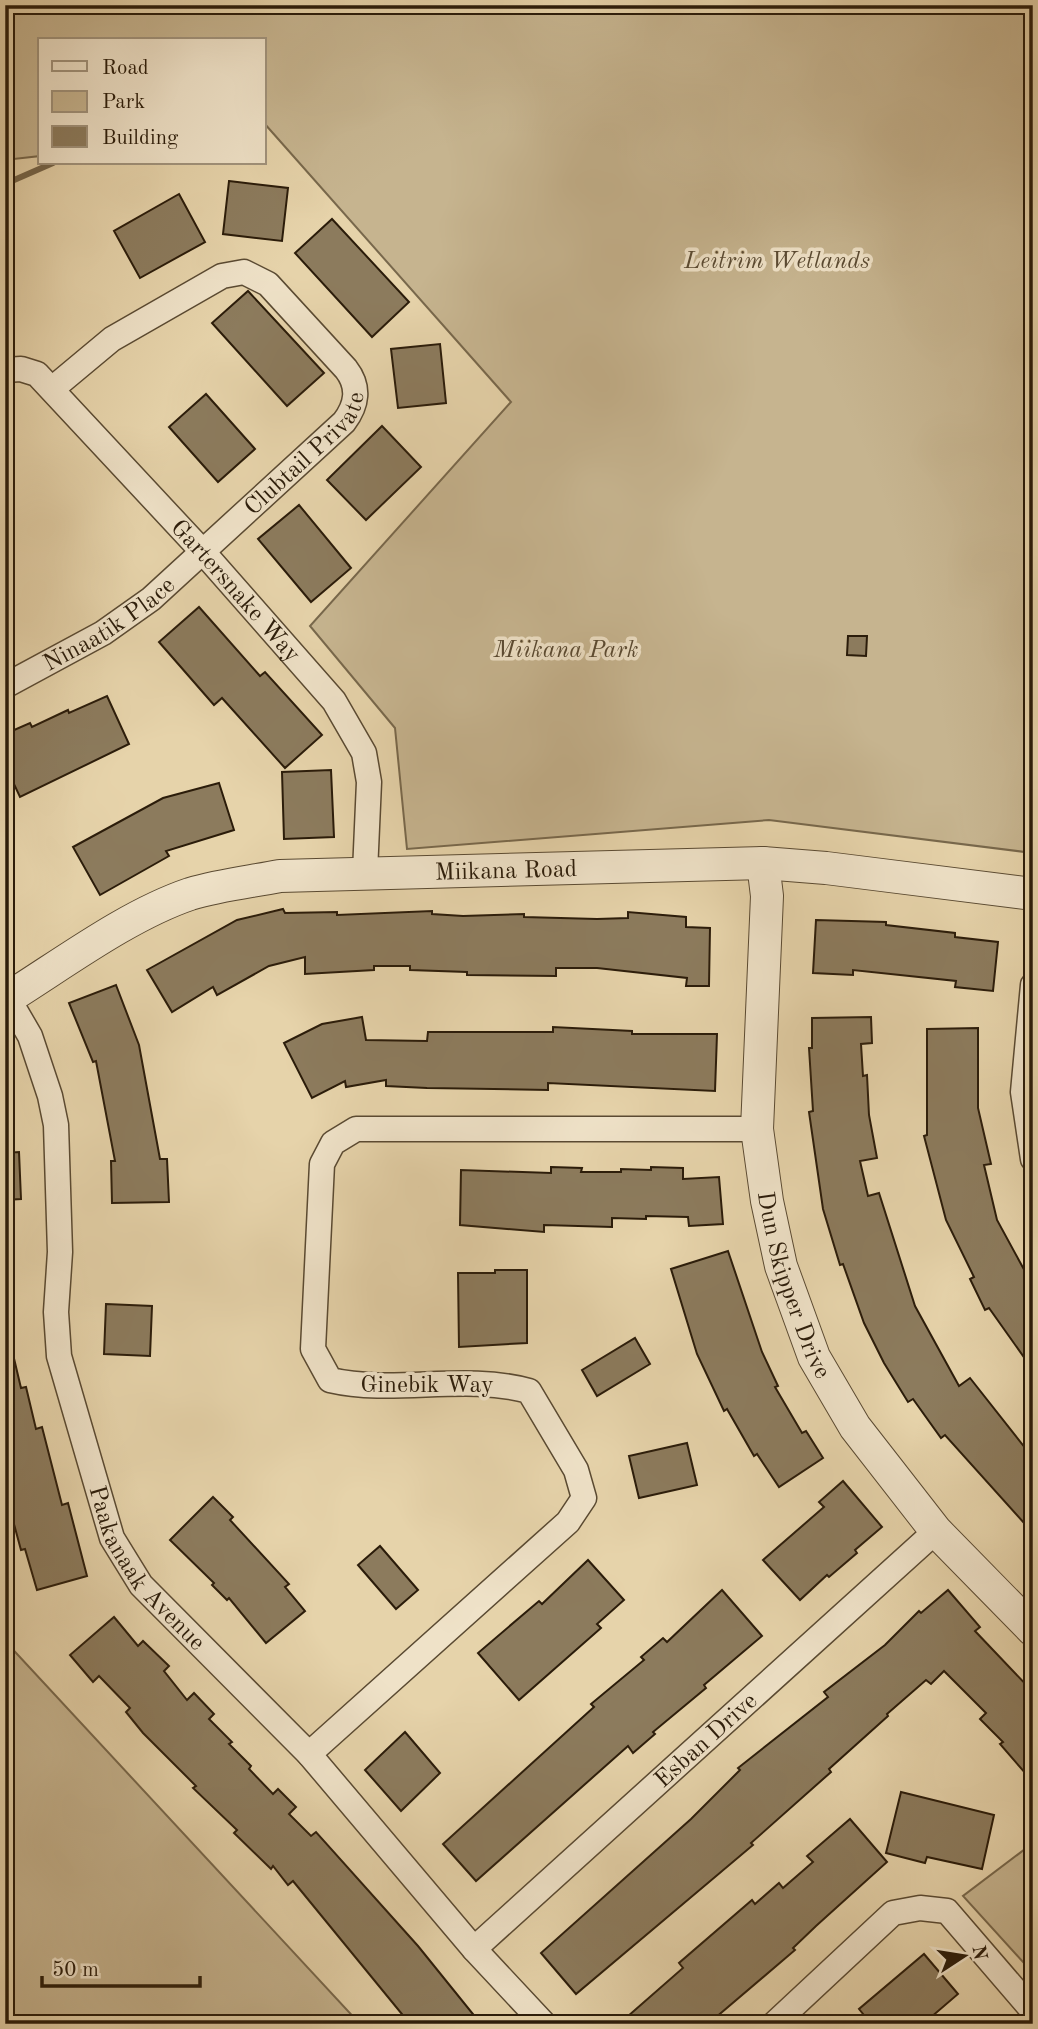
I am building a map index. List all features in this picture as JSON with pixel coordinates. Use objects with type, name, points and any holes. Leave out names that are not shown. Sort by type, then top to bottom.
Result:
[{"type":"street","name":"Clubtail Private","points":[[52,389],[112,339],[222,276],[244,272],[268,284],[351,376],[355,387],[354,405],[344,422],[203,552]]},
{"type":"street","name":"Gartersnake Way","points":[[5,370],[21,369],[37,374],[52,389],[203,552],[334,701],[364,753],[369,782],[365,872]]},
{"type":"street","name":"Ninaatik Place","points":[[5,686],[103,633],[151,599],[203,552]]},
{"type":"street","name":"Miikana Road","points":[[7,995],[123,928],[188,895],[231,883],[280,876],[763,863],[826,868],[1033,894]]},
{"type":"street","name":"Dun Skipper Drive","points":[[763,863],[767,895],[757,1129],[767,1201],[781,1266],[814,1357],[855,1427],[936,1531],[1033,1630]]},
{"type":"street","points":[[1033,985],[1023,1092],[1033,1159]]},
{"type":"street","name":"Paakanaak Avenue","points":[[7,995],[30,1036],[56,1125],[60,1224],[56,1312],[59,1356],[112,1538],[141,1585],[309,1754],[474,1949],[544,2024]]},
{"type":"street","name":"Ginebik Way","points":[[309,1754],[568,1522],[584,1498],[576,1470],[528,1391],[502,1383],[354,1385],[330,1380],[313,1349],[322,1164],[333,1143],[356,1129],[757,1129]]},
{"type":"street","name":"Esban Drive","points":[[474,1949],[936,1531]]},
{"type":"street","points":[[774,2024],[893,1913],[920,1908],[947,1911],[1033,2011]]},
{"type":"green space","name":"Leitrim Wetlands","points":[[5,5],[1033,5],[1033,853],[769,820],[407,849],[395,728],[310,626],[511,402],[266,125],[266,38],[38,38],[38,156],[5,160]]},
{"type":"green space","points":[[5,1641],[360,2024],[5,2024]]},
{"type":"green space","points":[[1033,1843],[1033,1973],[963,1896]]},
{"type":"building","points":[[229,181],[288,188],[282,241],[223,234]]},
{"type":"building","points":[[179,194],[205,242],[140,278],[114,231]]},
{"type":"building","points":[[332,219],[409,302],[372,337],[295,253]]},
{"type":"building","points":[[248,291],[324,373],[287,406],[212,323]]},
{"type":"building","points":[[440,344],[446,403],[398,408],[391,349]]},
{"type":"building","points":[[206,394],[255,449],[218,482],[169,427]]},
{"type":"building","points":[[382,426],[421,467],[366,520],[327,480]]},
{"type":"building","points":[[299,505],[351,568],[311,602],[258,539]]},
{"type":"building","points":[[199,607],[260,676],[265,672],[322,735],[285,768],[222,698],[214,705],[159,642]]},
{"type":"building","points":[[848,636],[867,636],[866,656],[847,655]]},
{"type":"building","points":[[107,696],[129,744],[20,797],[5,765],[5,734],[30,723],[32,727]]},
{"type":"building","points":[[331,770],[334,837],[284,839],[282,772]]},
{"type":"building","points":[[219,783],[234,830],[166,851],[169,856],[100,895],[73,847],[163,798]]},
{"type":"building","points":[[283,909],[285,913],[337,912],[337,915],[432,911],[432,914],[463,916],[524,914],[524,917],[597,919],[628,918],[628,912],[686,917],[686,927],[710,928],[709,986],[686,986],[687,978],[597,968],[556,968],[556,976],[467,975],[467,972],[410,970],[410,966],[374,966],[374,970],[305,974],[305,957],[269,966],[217,995],[213,987],[172,1012],[147,970],[237,920]]},
{"type":"building","points":[[816,920],[886,922],[886,925],[955,933],[955,937],[998,942],[993,991],[955,987],[956,981],[853,970],[853,975],[813,973]]},
{"type":"building","points":[[116,985],[139,1045],[160,1159],[167,1159],[169,1202],[112,1203],[111,1161],[115,1161],[96,1061],[93,1062],[69,1003]]},
{"type":"building","points":[[362,1017],[366,1040],[427,1041],[428,1032],[553,1032],[553,1027],[632,1031],[632,1034],[717,1034],[715,1091],[548,1083],[548,1090],[427,1088],[386,1086],[386,1080],[346,1087],[345,1081],[312,1098],[284,1043],[322,1024]]},
{"type":"building","points":[[871,1017],[872,1043],[861,1044],[863,1076],[867,1075],[869,1115],[877,1158],[860,1161],[868,1196],[879,1193],[915,1306],[959,1386],[970,1378],[1033,1458],[1033,1533],[945,1435],[941,1438],[913,1399],[908,1402],[864,1323],[843,1264],[840,1265],[823,1209],[809,1112],[813,1111],[809,1048],[812,1048],[812,1018]]},
{"type":"building","points":[[978,1028],[978,1108],[991,1164],[984,1165],[997,1220],[1033,1286],[1033,1370],[989,1308],[985,1310],[970,1279],[974,1277],[946,1220],[924,1136],[927,1135],[927,1029]]},
{"type":"building","points":[[19,1152],[21,1199],[5,1200],[5,1153]]},
{"type":"building","points":[[551,1167],[582,1168],[581,1172],[651,1170],[651,1167],[683,1168],[683,1179],[719,1177],[723,1224],[689,1226],[688,1217],[646,1216],[646,1219],[612,1218],[612,1227],[544,1225],[544,1232],[460,1225],[461,1170],[551,1173]]},
{"type":"building","points":[[728,1251],[762,1352],[778,1386],[775,1387],[802,1433],[806,1431],[823,1458],[779,1487],[757,1454],[754,1456],[727,1409],[724,1411],[697,1354],[671,1269]]},
{"type":"building","points":[[495,1270],[527,1270],[527,1343],[459,1347],[458,1273],[495,1273]]},
{"type":"building","points":[[106,1304],[152,1306],[150,1356],[104,1354]]},
{"type":"building","points":[[635,1338],[650,1364],[597,1396],[582,1370]]},
{"type":"building","points":[[5,1350],[12,1350],[21,1388],[26,1387],[36,1429],[42,1427],[62,1505],[68,1503],[87,1576],[37,1590],[25,1549],[21,1550],[5,1491]]},
{"type":"building","points":[[687,1443],[697,1485],[639,1498],[629,1456]]},
{"type":"building","points":[[843,1481],[882,1527],[855,1550],[857,1553],[829,1577],[827,1575],[800,1600],[763,1560],[824,1507],[819,1502]]},
{"type":"building","points":[[213,1497],[233,1517],[230,1520],[289,1584],[285,1587],[305,1611],[266,1643],[229,1598],[227,1600],[212,1585],[214,1583],[170,1540]]},
{"type":"building","points":[[380,1546],[418,1590],[396,1609],[358,1565]]},
{"type":"building","points":[[588,1560],[624,1600],[597,1624],[601,1628],[519,1700],[478,1653],[539,1601],[542,1604]]},
{"type":"building","points":[[722,1590],[762,1636],[704,1685],[706,1688],[653,1732],[655,1734],[633,1753],[628,1746],[476,1881],[443,1844],[594,1707],[591,1704],[644,1660],[641,1657],[663,1638],[667,1642]]},
{"type":"building","points":[[948,1590],[980,1627],[975,1631],[1033,1692],[1033,1782],[1000,1744],[1003,1742],[980,1719],[986,1713],[944,1671],[931,1684],[926,1680],[887,1714],[888,1716],[829,1769],[831,1772],[751,1843],[753,1845],[576,1994],[541,1953],[691,1819],[740,1770],[738,1768],[828,1697],[824,1692],[885,1645],[919,1611],[921,1613]]},
{"type":"building","points":[[114,1617],[138,1646],[143,1641],[169,1666],[164,1671],[187,1700],[194,1693],[214,1714],[209,1719],[232,1742],[229,1744],[251,1766],[249,1769],[273,1794],[278,1789],[296,1807],[289,1814],[311,1836],[316,1832],[418,1946],[481,2024],[410,2024],[293,1881],[288,1885],[273,1866],[271,1869],[234,1833],[237,1830],[193,1788],[196,1786],[143,1733],[126,1712],[130,1708],[99,1676],[93,1682],[70,1655]]},
{"type":"building","points":[[405,1732],[440,1773],[401,1811],[365,1770]]},
{"type":"building","points":[[901,1792],[994,1815],[982,1869],[927,1857],[925,1863],[886,1853]]},
{"type":"building","points":[[850,1819],[887,1862],[793,1948],[795,1950],[708,2024],[619,2024],[683,1968],[679,1963],[752,1900],[755,1904],[779,1883],[783,1888],[813,1862],[807,1856]]},
{"type":"building","points":[[924,1954],[958,1994],[923,2024],[852,2024],[863,2014],[859,2009]]},
{"type":"waterway","points":[[5,184],[51,164]]},
{"type":"park label","name":"Miikana Park","points":[[566,649]]}]
